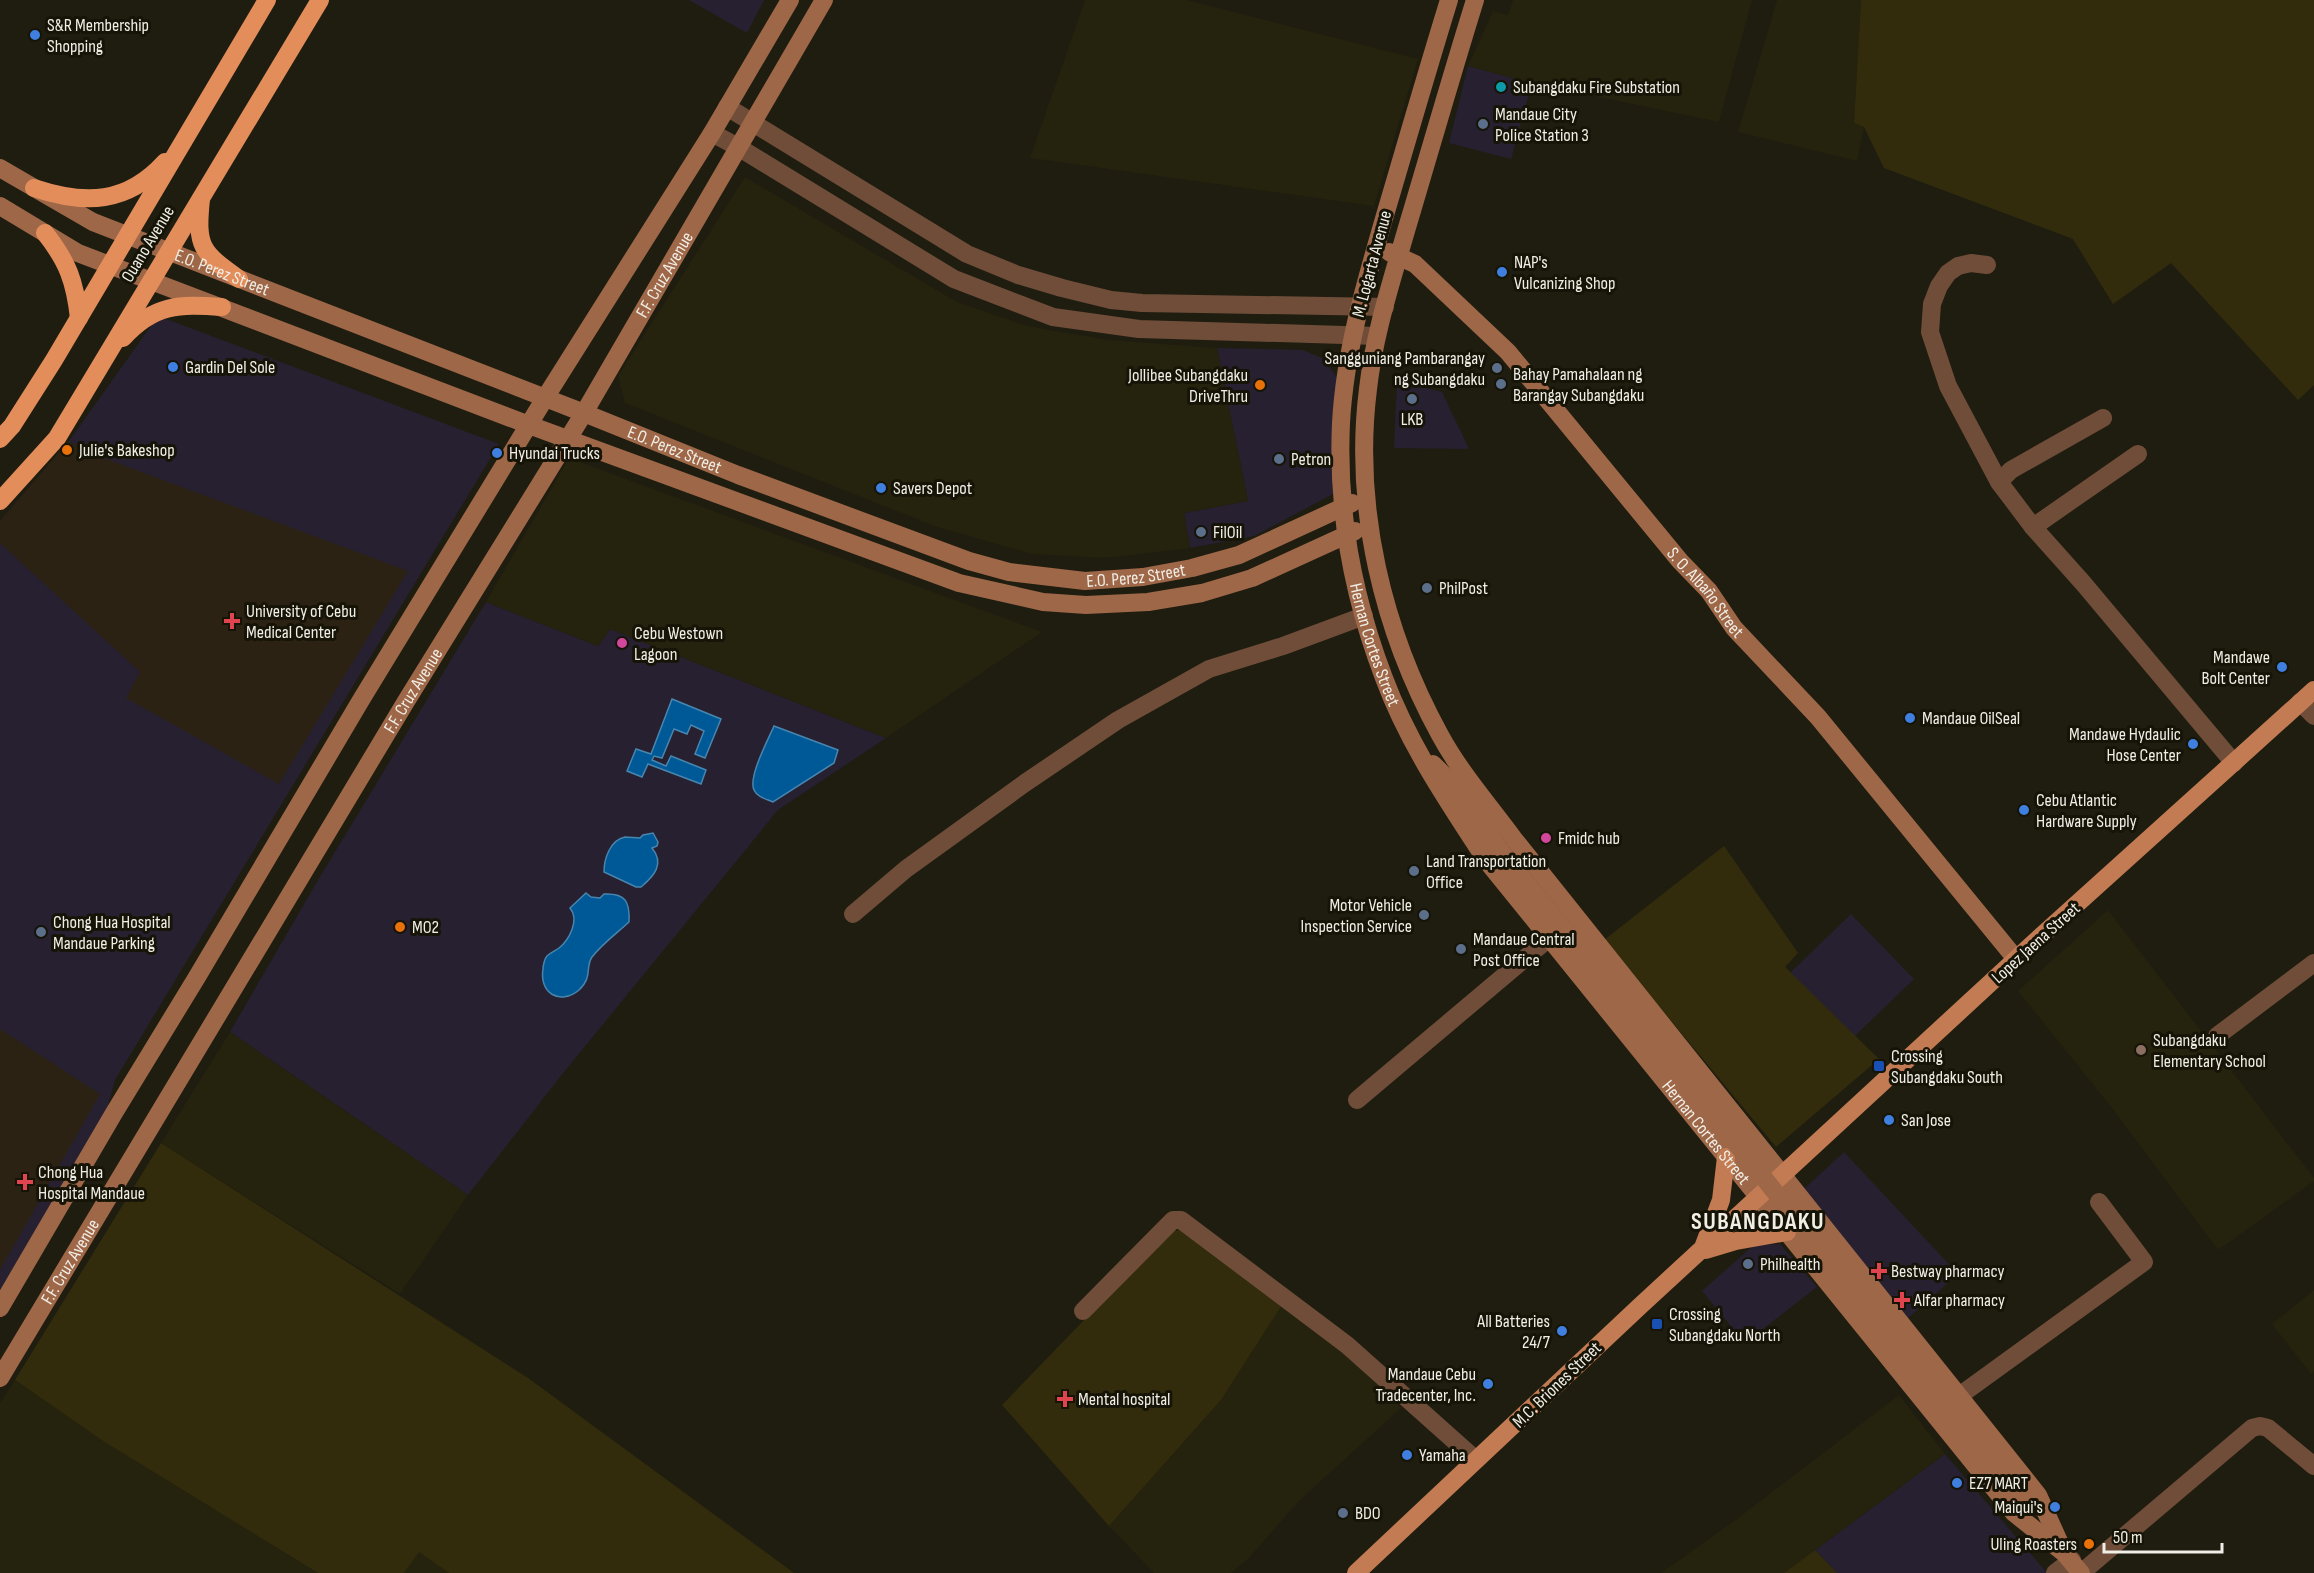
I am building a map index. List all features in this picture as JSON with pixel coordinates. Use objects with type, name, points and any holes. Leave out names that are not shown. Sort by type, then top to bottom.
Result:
[{"type":"highway","name":"Ouano Avenue","points":[[0,439],[12,426],[129,236],[267,0]]},
{"type":"highway","name":"Ouano Avenue","points":[[0,501],[57,438],[320,0]]},
{"type":"highway","points":[[34,188],[77,199],[100,199],[118,194],[136,186],[152,174],[185,141]]},
{"type":"highway","points":[[201,196],[199,227],[202,245],[210,257],[239,279]]},
{"type":"highway","points":[[45,233],[62,256],[70,273],[79,318]]},
{"type":"highway","points":[[104,359],[135,326],[155,312],[178,306],[222,307]]},
{"type":"main road","name":"F.F. Cruz Avenue","points":[[0,1308],[114,1113],[545,398],[712,133],[790,0]]},
{"type":"main road","name":"F.F. Cruz Avenue","points":[[0,1378],[405,703],[584,412],[824,0]]},
{"type":"main road","name":"M. Logarta Avenue","points":[[1346,535],[1341,423],[1353,335],[1449,0]]},
{"type":"main road","name":"M. Logarta Avenue","points":[[1370,524],[1365,434],[1367,400],[1377,336],[1441,109],[1475,0]]},
{"type":"main road","name":"E.O. Perez Street","points":[[0,168],[93,222],[584,412],[738,476],[969,561],[1009,572],[1085,582],[1143,577],[1192,568],[1230,557],[1367,496]]},
{"type":"main road","name":"E.O. Perez Street","points":[[0,206],[78,253],[110,266],[529,425],[959,583],[1043,602],[1086,605],[1148,602],[1202,593],[1252,578],[1370,524]]},
{"type":"main road","name":"S. O. Albaño Street","points":[[1376,249],[1400,255],[1415,264],[1508,352],[1680,561],[1709,591],[1734,628],[1818,717],[2016,959]]},
{"type":"main road","name":"Hernan Cortes Street","points":[[1370,524],[1386,603],[1401,652],[1440,736],[1456,787]]},
{"type":"main road","name":"Hernan Cortes Street","points":[[1346,535],[1364,616],[1384,679],[1438,786],[1486,860],[2014,1513],[2074,1565]]},
{"type":"main road","points":[[902,562],[911,539]]},
{"type":"main road","name":"Lopez Jaena Street","points":[[1759,1198],[2016,959],[2307,696]]},
{"type":"main road","name":"Hernan Cortes Street","points":[[1440,736],[1514,839],[2038,1495],[2074,1565]]},
{"type":"main road","name":"Hernan Cortes Street","points":[[1417,748],[1456,787],[1500,849],[2074,1565]]},
{"type":"main road","points":[[1701,1252],[1721,1200],[1726,1157]]},
{"type":"main road","name":"M.C. Briones Street","points":[[1356,1573],[1759,1198]]},
{"type":"main road","points":[[1701,1252],[1736,1241],[1787,1232]]},
{"type":"street","points":[[727,107],[967,254],[1018,275],[1112,300],[1142,303],[1385,307]]},
{"type":"street","points":[[712,133],[954,279],[1053,316],[1138,329],[1377,336]]},
{"type":"street","points":[[1987,265],[1971,263],[1958,266],[1948,273],[1932,304],[1930,332],[1948,386],[1999,482],[2033,527],[2084,582],[2234,763]]},
{"type":"street","points":[[1999,482],[2010,470],[2103,418]]},
{"type":"street","points":[[2033,527],[2138,454]]},
{"type":"street","points":[[853,914],[906,869],[1025,783],[1118,720],[1209,669],[1283,646],[1364,616]]},
{"type":"street","points":[[2307,696],[2314,717]]},
{"type":"street","points":[[1357,1100],[1550,938]]},
{"type":"street","points":[[2217,1036],[2314,963]]},
{"type":"street","points":[[1959,1396],[2144,1262],[2099,1202]]},
{"type":"street","points":[[1083,1311],[1173,1220],[1181,1220],[1347,1345],[1476,1460]]},
{"type":"street","points":[[2055,1573],[2074,1565],[2252,1428],[2260,1426],[2268,1428],[2314,1467]]},
{"type":"shaded area","points":[[689,0],[764,0],[747,33]]},
{"type":"shaded area","points":[[1085,0],[1187,0],[1418,59],[1374,206],[1030,158]]},
{"type":"shaded area","points":[[1513,0],[1752,0],[1719,122],[1532,83],[1468,66],[1493,11],[1508,15]]},
{"type":"shaded area","points":[[1777,0],[1861,0],[1854,123],[1864,126],[1857,161],[1738,132]]},
{"type":"shaded area","points":[[1861,0],[2314,0],[2314,385],[2298,400],[2171,263],[2113,304],[2073,239],[1884,168],[1864,127],[1854,123]]},
{"type":"shaded area","points":[[1468,66],[1532,83],[1511,159],[1449,143]]},
{"type":"shaded area","points":[[745,177],[957,302],[1027,326],[1108,340],[1217,348],[1248,501],[1184,513],[1190,548],[1105,558],[1032,554],[937,527],[625,403],[618,376]]},
{"type":"shaded area","points":[[158,316],[499,444],[115,1080],[107,1109],[0,1290],[0,521],[69,441]]},
{"type":"shaded area","points":[[1217,348],[1303,350],[1322,358],[1337,377],[1333,494],[1254,536],[1190,548],[1184,513],[1248,501]]},
{"type":"shaded area","points":[[1397,381],[1442,392],[1469,449],[1394,448]]},
{"type":"shaded area","name":"University of Cebu Medical Center","points":[[69,441],[90,453],[408,571],[279,784],[126,698],[140,672],[0,543],[0,521]]},
{"type":"shaded area","points":[[569,458],[1042,632],[886,738],[610,629],[598,646],[486,602]]},
{"type":"shaded area","points":[[486,602],[598,646],[610,629],[886,738],[778,810],[560,1077],[468,1195],[230,1032],[315,885]]},
{"type":"shaded area","points":[[1724,846],[1798,953],[1785,967],[1879,1059],[1776,1147],[1604,940]]},
{"type":"shaded area","name":"Subangdaku Elementary School","points":[[2108,910],[2314,1178],[2314,1181],[2218,1250],[2112,1108],[2018,991]]},
{"type":"shaded area","points":[[1851,914],[1914,979],[1802,1087],[1739,1022]]},
{"type":"shaded area","name":"Chong Hua Hospital Mandaue","points":[[0,1029],[100,1094],[0,1270]]},
{"type":"shaded area","points":[[230,1032],[468,1195],[400,1294],[161,1143]]},
{"type":"shaded area","points":[[161,1143],[528,1378],[794,1573],[449,1573],[419,1552],[404,1573],[318,1573],[103,1441],[15,1380]]},
{"type":"shaded area","points":[[1844,1152],[1958,1274],[1908,1318],[1803,1190]]},
{"type":"shaded area","points":[[1185,1229],[1282,1305],[1221,1400],[1109,1526],[1002,1405],[1169,1232]]},
{"type":"shaded area","points":[[1780,1244],[1817,1287],[1745,1343],[1702,1291],[1754,1245]]},
{"type":"shaded area","points":[[2314,1290],[2314,1372],[2311,1374],[2272,1324]]},
{"type":"shaded area","points":[[1282,1305],[1342,1349],[1401,1408],[1299,1501],[1248,1559],[1231,1573],[1154,1573],[1109,1526],[1221,1400]]},
{"type":"shaded area","points":[[15,1380],[103,1441],[318,1573],[0,1573],[0,1403]]},
{"type":"shaded area","points":[[1899,1395],[1945,1454],[1784,1573],[1661,1573],[1738,1518]]},
{"type":"shaded area","points":[[1945,1454],[2047,1573],[1837,1573],[1815,1550]]},
{"type":"shaded area","points":[[1815,1550],[1837,1573],[1784,1573]]},
{"type":"shaded area","points":[[418,1551],[449,1573],[404,1573]]},
{"type":"water","points":[[672,699],[721,719],[705,758],[695,754],[704,731],[691,725],[687,734],[674,729],[662,758],[654,756],[652,760],[666,766],[671,756],[706,770],[701,784],[648,764],[642,777],[627,771],[636,749],[651,754]]},
{"type":"water","points":[[774,726],[838,750],[834,763],[773,802],[757,794],[753,784],[760,758]]},
{"type":"water","points":[[653,833],[658,842],[657,846],[652,848],[658,864],[654,874],[641,887],[636,887],[604,872],[605,861],[615,842],[625,837],[640,838]]},
{"type":"water","points":[[586,893],[591,897],[600,898],[604,894],[622,897],[629,909],[629,922],[592,957],[586,981],[579,990],[572,995],[558,997],[544,985],[544,964],[547,956],[559,948],[570,935],[574,918],[570,908]]},
{"type":"place","name":"S&R Membership Shopping","points":[[35,35]]},
{"type":"place","name":"Subangdaku Fire Substation","points":[[1501,87]]},
{"type":"place","name":"Mandaue City Police Station 3","points":[[1483,124]]},
{"type":"place","name":"NAP's Vulcanizing Shop","points":[[1502,272]]},
{"type":"place","name":"Gardin Del Sole","points":[[173,367]]},
{"type":"place","name":"Sangguniang Pambarangay ng Subangdaku","points":[[1497,368]]},
{"type":"place","name":"Bahay Pamahalaan ng Barangay Subangdaku","points":[[1501,384]]},
{"type":"place","name":"Jollibee Subangdaku DriveThru","points":[[1260,385]]},
{"type":"place","name":"LKB","points":[[1412,399]]},
{"type":"place","name":"Julie's Bakeshop","points":[[67,450]]},
{"type":"place","name":"Hyundai Trucks","points":[[497,453]]},
{"type":"place","name":"Petron","points":[[1279,459]]},
{"type":"place","name":"Savers Depot","points":[[881,488]]},
{"type":"place","name":"FilOil","points":[[1201,532]]},
{"type":"place","name":"PhilPost","points":[[1427,588]]},
{"type":"place","name":"University of Cebu Medical Center","points":[[232,621]]},
{"type":"place","name":"Cebu Westown Lagoon","points":[[622,643]]},
{"type":"place","name":"Mandawe Bolt Center","points":[[2282,667]]},
{"type":"place","name":"Mandaue OilSeal","points":[[1910,718]]},
{"type":"place","name":"Mandawe Hydaulic Hose Center","points":[[2193,744]]},
{"type":"place","name":"Cebu Atlantic Hardware Supply","points":[[2024,810]]},
{"type":"place","name":"Fmidc hub","points":[[1546,838]]},
{"type":"place","name":"Land Transportation Office","points":[[1414,871]]},
{"type":"place","name":"Motor Vehicle Inspection Service","points":[[1424,915]]},
{"type":"place","name":"MO2","points":[[400,927]]},
{"type":"place","name":"Chong Hua Hospital Mandaue Parking","points":[[41,932]]},
{"type":"place","name":"Mandaue Central Post Office","points":[[1461,949]]},
{"type":"place","name":"Subangdaku Elementary School","points":[[2141,1050]]},
{"type":"place","name":"Crossing Subangdaku South","points":[[1879,1066]]},
{"type":"place","name":"San Jose","points":[[1889,1120]]},
{"type":"place","name":"Chong Hua Hospital Mandaue","points":[[25,1182]]},
{"type":"place","name":"Philhealth","points":[[1748,1264]]},
{"type":"place","name":"Bestway pharmacy","points":[[1879,1271]]},
{"type":"place","name":"Alfar pharmacy","points":[[1902,1300]]},
{"type":"place","name":"Crossing Subangdaku North","points":[[1657,1324]]},
{"type":"place","name":"All Batteries 24/7","points":[[1562,1331]]},
{"type":"place","name":"Mandaue Cebu Tradecenter, Inc.","points":[[1488,1384]]},
{"type":"place","name":"Mental hospital","points":[[1065,1399]]},
{"type":"place","name":"Yamaha","points":[[1407,1455]]},
{"type":"place","name":"EZ7 MART","points":[[1957,1483]]},
{"type":"place","name":"Maiqui's","points":[[2055,1507]]},
{"type":"place","name":"BDO","points":[[1343,1513]]},
{"type":"place","name":"Uling Roasters","points":[[2089,1544]]},
{"type":"district","name":"SUBANGDAKU","points":[[1758,1221]]}]
